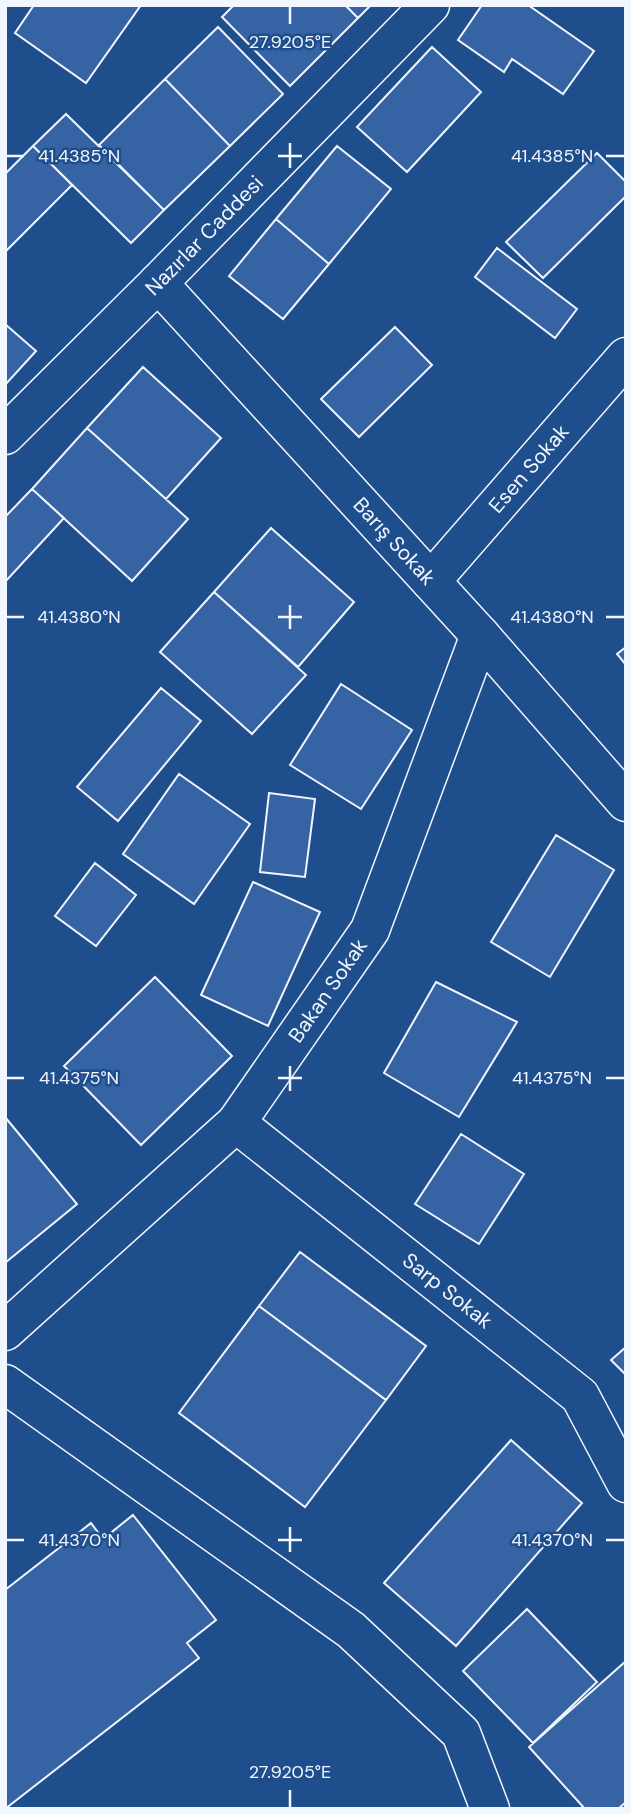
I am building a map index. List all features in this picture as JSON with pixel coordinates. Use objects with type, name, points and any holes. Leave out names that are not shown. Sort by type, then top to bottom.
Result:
[{"type":"street","name":"Nazırlar Caddesi","points":[[5,435],[430,5]]},
{"type":"street","name":"Barış Sokak","points":[[158,283],[480,635],[626,802]]},
{"type":"street","name":"Esen Sokak","points":[[431,581],[626,357]]},
{"type":"street","name":"Bakan Sokak","points":[[5,1331],[236,1123],[370,930],[480,635]]},
{"type":"street","name":"Sarp Sokak","points":[[236,1123],[580,1396],[626,1483]]},
{"type":"street","points":[[5,1384],[351,1630],[461,1733],[490,1809]]},
{"type":"building","points":[[34,5],[141,5],[86,83],[15,33]]},
{"type":"building","points":[[234,5],[345,5],[358,18],[290,86],[222,17]]},
{"type":"building","points":[[345,5],[371,5],[358,18]]},
{"type":"building","points":[[482,5],[528,5],[594,51],[563,94],[512,59],[504,72],[458,40]]},
{"type":"building","points":[[218,27],[283,94],[230,146],[165,79]]},
{"type":"building","points":[[432,47],[481,92],[407,172],[357,127]]},
{"type":"building","points":[[165,79],[230,146],[164,210],[99,145]]},
{"type":"building","points":[[66,114],[164,210],[131,243],[33,146]]},
{"type":"building","points":[[33,146],[72,185],[5,252],[5,174]]},
{"type":"building","points":[[337,146],[391,189],[329,264],[276,219]]},
{"type":"building","points":[[597,153],[626,182],[626,196],[543,278],[506,242]]},
{"type":"building","points":[[276,219],[329,264],[283,319],[229,276]]},
{"type":"building","points":[[497,248],[577,309],[555,338],[475,277]]},
{"type":"building","points":[[5,324],[36,351],[5,385]]},
{"type":"building","points":[[395,327],[432,365],[359,437],[321,399]]},
{"type":"building","points":[[143,367],[221,438],[166,499],[87,428]]},
{"type":"building","points":[[87,428],[188,519],[132,581],[32,489]]},
{"type":"building","points":[[32,489],[64,518],[5,582],[5,517]]},
{"type":"building","points":[[271,528],[354,602],[298,667],[214,592]]},
{"type":"building","points":[[214,592],[306,675],[252,734],[160,652]]},
{"type":"building","points":[[626,647],[626,665],[617,654]]},
{"type":"building","points":[[341,684],[412,730],[361,809],[290,765]]},
{"type":"building","points":[[161,688],[201,721],[118,821],[77,787]]},
{"type":"building","points":[[179,774],[250,824],[194,904],[123,854]]},
{"type":"building","points":[[269,793],[315,799],[305,877],[260,872]]},
{"type":"building","points":[[556,835],[614,870],[550,977],[491,942]]},
{"type":"building","points":[[95,863],[136,895],[96,946],[55,916]]},
{"type":"building","points":[[253,882],[320,912],[268,1026],[201,995]]},
{"type":"building","points":[[155,977],[232,1056],[141,1145],[64,1066]]},
{"type":"building","points":[[436,982],[517,1022],[459,1117],[384,1073]]},
{"type":"building","points":[[5,1117],[77,1204],[5,1263]]},
{"type":"building","points":[[461,1134],[524,1174],[479,1244],[415,1204]]},
{"type":"building","points":[[300,1252],[426,1346],[386,1400],[259,1306]]},
{"type":"building","points":[[259,1306],[386,1400],[305,1507],[179,1413]]},
{"type":"building","points":[[626,1347],[626,1375],[611,1360]]},
{"type":"building","points":[[511,1440],[582,1503],[456,1646],[384,1583]]},
{"type":"building","points":[[133,1515],[216,1620],[187,1643],[199,1658],[5,1809],[5,1590],[91,1523],[103,1539]]},
{"type":"building","points":[[527,1609],[597,1682],[533,1743],[463,1671]]},
{"type":"building","points":[[626,1661],[626,1802],[618,1809],[585,1809],[529,1747]]}]
